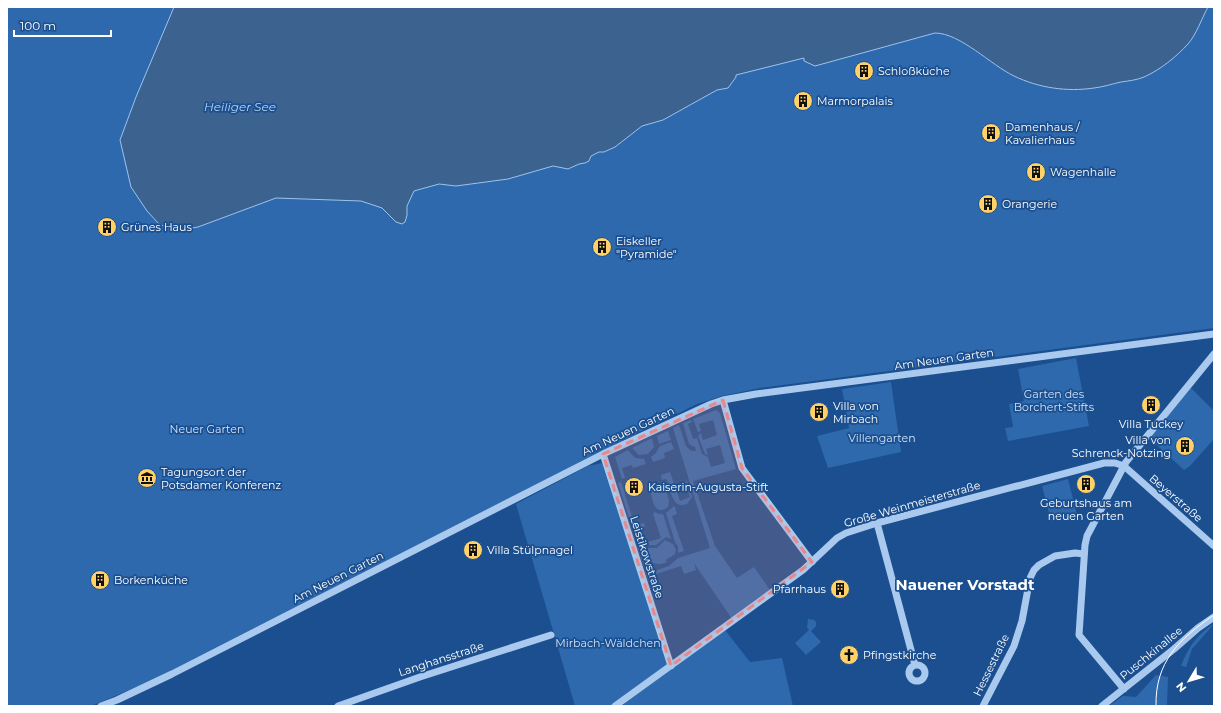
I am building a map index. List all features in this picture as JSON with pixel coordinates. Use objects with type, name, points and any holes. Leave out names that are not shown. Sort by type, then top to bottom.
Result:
[{"type":"street","name":"Am Neuen Garten","points":[[101,706],[172,674],[603,454],[723,400],[756,394],[1214,334]]},
{"type":"street","points":[[1124,689],[1079,635],[1084,554],[1087,536],[1124,466],[1214,354]]},
{"type":"street","points":[[723,400],[742,468],[812,562]]},
{"type":"street","name":"Leistikowstraße","points":[[603,454],[672,666]]},
{"type":"street","name":"Große Weinmeisterstraße","points":[[615,706],[803,570],[837,538],[846,533],[877,523],[1104,463],[1115,463],[1124,466]]},
{"type":"street","name":"Beyerstraße","points":[[1124,466],[1214,546]]},
{"type":"street","points":[[877,523],[915,665]]},
{"type":"street","name":"Hessestraße","points":[[983,706],[1014,646],[1022,621],[1030,578],[1034,570],[1039,565],[1055,556],[1075,553],[1084,554]]},
{"type":"street","name":"Puschkinallee","points":[[1102,706],[1174,650],[1198,628],[1214,617]]},
{"type":"street","name":"Langhansstraße","points":[[338,706],[420,677],[551,635]]},
{"type":"highlighted area","points":[[723,400],[742,468],[812,562],[671,666],[603,454]]},
{"type":"green space","name":"Neuer Garten","points":[[7,7],[174,7],[168,22],[217,220],[276,198],[361,201],[382,208],[396,222],[407,215],[407,206],[414,191],[439,184],[456,186],[508,179],[553,166],[568,169],[585,163],[589,161],[591,156],[615,147],[642,126],[663,120],[717,90],[728,88],[736,75],[804,58],[815,66],[935,33],[943,33],[961,41],[1013,76],[1066,89],[1094,88],[1144,77],[1189,43],[1208,7],[1214,7],[1214,328],[760,388],[722,396],[697,404],[601,451],[168,674],[91,706],[7,706]]},
{"type":"green space","name":"Garten des Borchert-Stifts","points":[[1076,358],[1089,426],[1008,441],[1005,428],[1013,427],[1009,404],[1024,401],[1018,369]]},
{"type":"green space","name":"Villengarten","points":[[891,382],[901,452],[828,468],[817,436],[849,428],[842,389]]},
{"type":"green space","points":[[1191,388],[1214,411],[1214,439],[1190,466],[1184,470],[1149,438]]},
{"type":"green space","points":[[716,410],[720,413],[736,469],[693,481],[715,546],[737,578],[754,567],[770,590],[732,619],[694,563],[696,570],[684,574],[681,566],[647,577],[646,574],[669,566],[678,558],[710,548],[673,428],[679,425],[686,446],[691,451],[696,451],[695,447],[689,444],[683,423],[691,420],[692,422],[688,424],[693,439],[697,438],[702,454],[708,457],[711,467],[725,463],[720,445],[706,449],[708,455],[705,454],[698,436],[701,433],[703,440],[717,435],[713,420],[699,424],[701,431],[698,432],[693,419]]},
{"type":"green space","points":[[668,431],[671,440],[659,444],[657,436]]},
{"type":"green space","points":[[652,438],[654,447],[648,454],[639,455],[632,448]]},
{"type":"green space","points":[[671,442],[674,449],[664,453],[665,458],[653,462],[651,457],[656,453],[660,446]]},
{"type":"green space","points":[[628,450],[635,458],[644,459],[646,464],[633,468],[632,465],[622,468],[625,478],[622,479],[615,457]]},
{"type":"green space","name":"Mirbach-Wäldchen","points":[[602,463],[667,665],[615,706],[575,706],[516,504],[588,466]]},
{"type":"green space","points":[[670,472],[680,501],[690,497],[685,482],[687,481],[692,497],[687,504],[682,505],[675,502],[667,480],[662,480],[661,475]]},
{"type":"green space","points":[[1068,479],[1077,515],[1051,521],[1042,486]]},
{"type":"green space","points":[[621,482],[634,523],[631,524],[618,483]]},
{"type":"green space","points":[[659,486],[666,490],[669,501],[668,507],[661,510],[656,507],[651,494],[653,488]]},
{"type":"green space","points":[[674,506],[677,514],[672,516],[684,551],[678,553],[678,547],[666,513]]},
{"type":"green space","points":[[655,512],[663,514],[671,539],[666,537],[656,545],[646,546],[642,542],[636,525],[644,523],[645,527],[640,529],[645,543],[661,538],[653,514]]},
{"type":"green space","points":[[665,540],[673,544],[676,550],[675,554],[666,560],[667,562],[659,564],[652,563],[647,558],[647,550],[649,548],[657,548]]},
{"type":"green space","points":[[641,543],[645,549],[644,557],[648,563],[653,566],[652,568],[649,568],[647,564],[644,566],[637,544]]},
{"type":"green space","points":[[808,619],[816,622],[816,626],[811,631],[821,642],[806,655],[795,643],[809,630],[807,628]]},
{"type":"green space","points":[[1214,624],[1192,649],[1186,667],[1181,666],[1186,654],[1194,642],[1203,632]]},
{"type":"green space","points":[[725,630],[750,662],[782,658],[793,706],[625,706],[624,704]]},
{"type":"green space","points":[[1156,675],[1168,677],[1167,706],[1109,706],[1123,696],[1136,697]]},
{"type":"water","name":"Heiliger See","points":[[174,7],[1208,7],[1194,36],[1183,49],[1168,63],[1156,71],[1135,80],[1101,87],[1074,90],[1033,84],[1005,71],[955,38],[945,34],[935,33],[815,66],[804,61],[804,58],[736,75],[728,88],[717,90],[663,120],[642,126],[615,147],[591,156],[589,161],[585,163],[568,169],[553,166],[508,179],[456,186],[439,184],[414,191],[407,206],[405,222],[402,224],[396,222],[382,208],[361,201],[276,198],[198,227],[176,231],[159,224],[147,211],[131,187],[120,140],[136,97]]},
{"type":"tram line","points":[[1156,706],[1160,677],[1165,664],[1172,653],[1190,633],[1214,615]]},
{"type":"place","name":"Schloßküche","points":[[864,71]]},
{"type":"place","name":"Marmorpalais","points":[[803,101]]},
{"type":"place","name":"Damenhaus / Kavalierhaus","points":[[991,133]]},
{"type":"place","name":"Wagenhalle","points":[[1036,172]]},
{"type":"place","name":"Orangerie","points":[[988,204]]},
{"type":"place","name":"Grünes Haus","points":[[107,227]]},
{"type":"place","name":"Eiskeller \"Pyramide\"","points":[[602,247]]},
{"type":"place","name":"Villa Tuckey","points":[[1151,405]]},
{"type":"place","name":"Villa von Mirbach","points":[[819,412]]},
{"type":"place","name":"Villa von Schrenck-Notzing","points":[[1185,446]]},
{"type":"place","name":"Tagungsort der Potsdamer Konferenz","points":[[147,478]]},
{"type":"place","name":"Geburtshaus am neuen Garten","points":[[1086,484]]},
{"type":"place","name":"Kaiserin-Augusta-Stift","points":[[634,487]]},
{"type":"place","name":"Villa Stülpnagel","points":[[473,550]]},
{"type":"place","name":"Borkenküche","points":[[100,580]]},
{"type":"place","name":"Pfarrhaus","points":[[840,589]]},
{"type":"place","name":"Pfingstkirche","points":[[849,655]]},
{"type":"district","name":"Nauener Vorstadt","points":[[965,584]]}]
